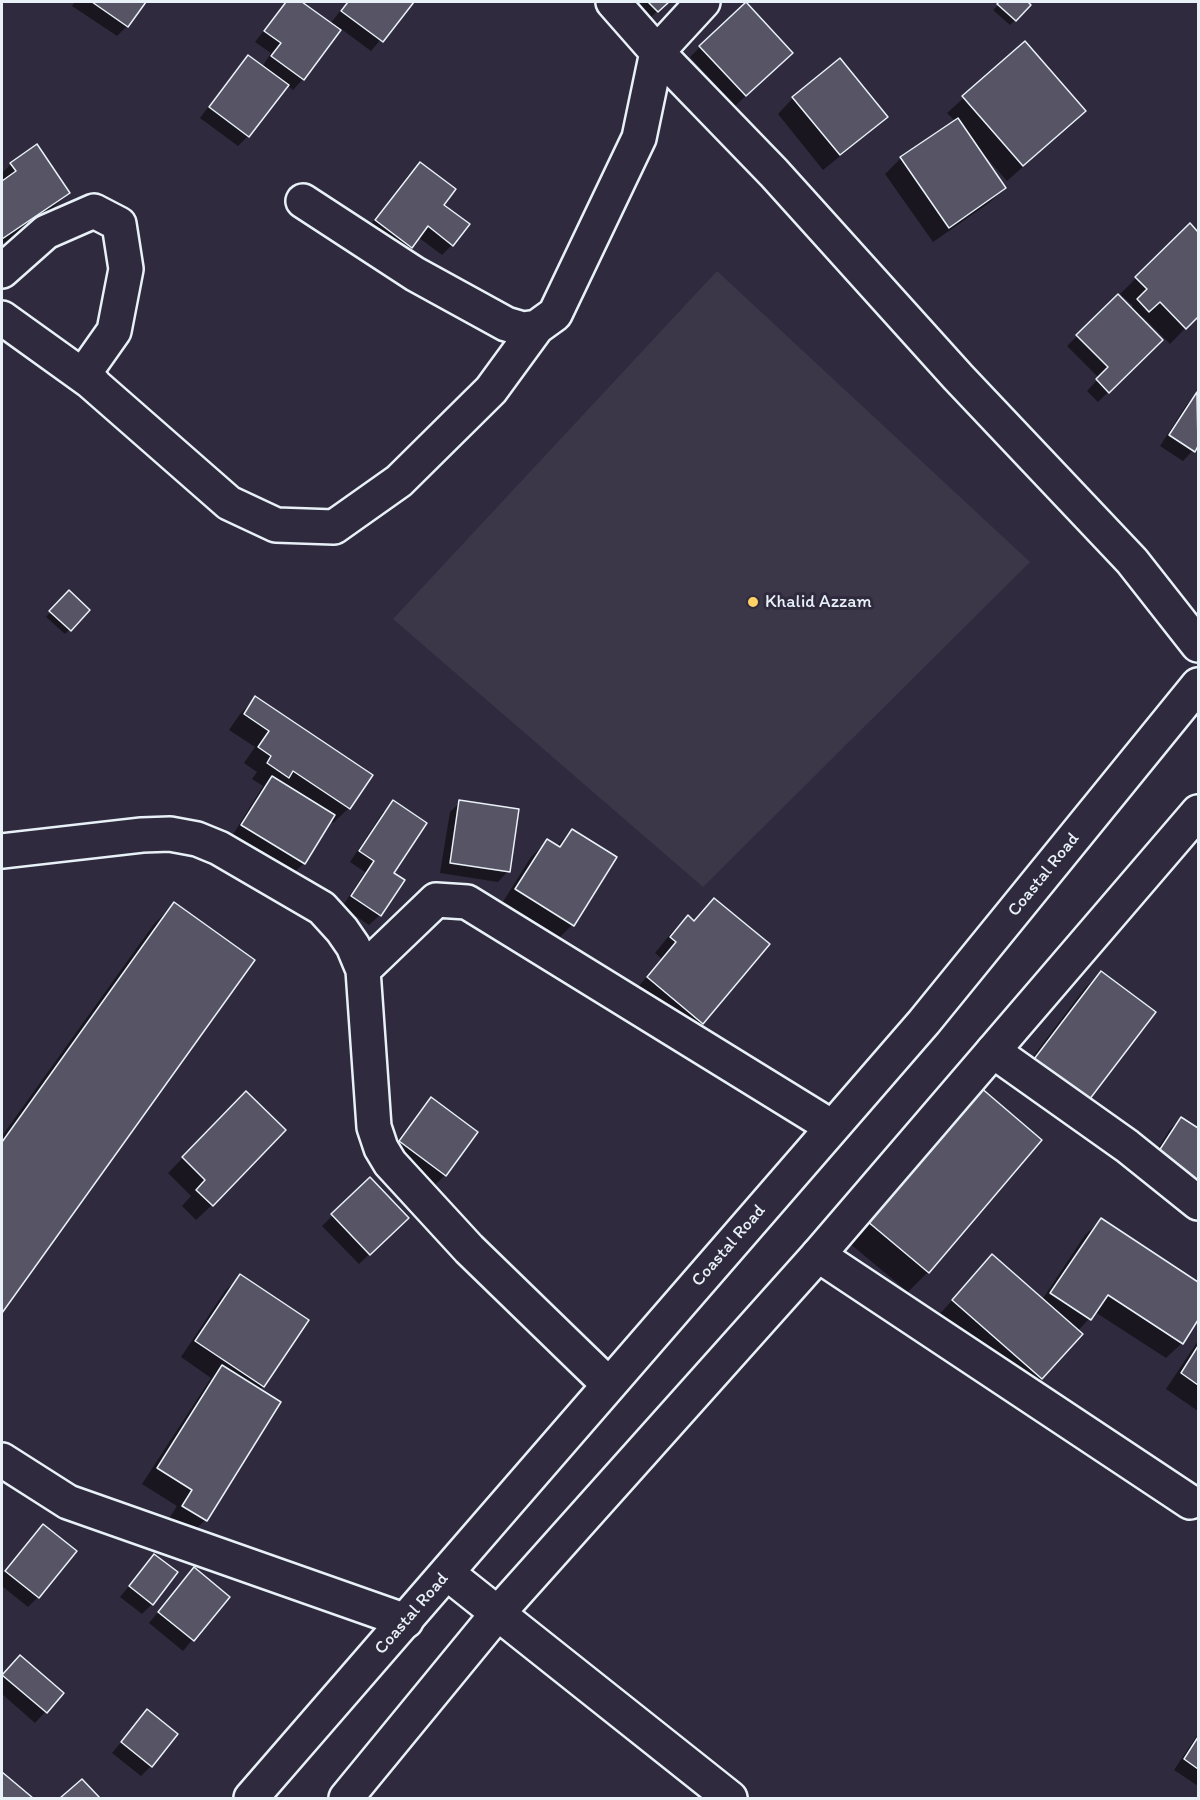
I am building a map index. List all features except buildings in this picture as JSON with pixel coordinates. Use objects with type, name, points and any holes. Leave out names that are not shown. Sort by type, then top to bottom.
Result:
[{"type":"main road","points":[[613,2],[657,52],[774,173],[958,377],[1132,561],[1198,645]]},
{"type":"main road","points":[[2,271],[46,232],[94,210],[119,224],[126,269],[114,332],[83,375],[229,503],[276,525],[334,527],[399,481],[491,390],[537,327],[555,314],[639,138],[657,52],[702,2]]},
{"type":"main road","points":[[303,201],[415,274],[506,324],[524,329],[537,327]]},
{"type":"main road","points":[[2,318],[94,384]]},
{"type":"main road","name":"Coastal Road","points":[[251,1798],[932,1013],[1198,685]]},
{"type":"main road","points":[[346,1798],[497,1614],[818,1255],[1198,812]]},
{"type":"main road","points":[[2,851],[142,835],[170,834],[197,839],[219,848],[322,909],[342,930],[353,946],[363,970],[374,1127],[381,1148],[390,1163],[469,1249],[608,1384]]},
{"type":"main road","points":[[363,970],[436,900],[467,902],[832,1127]]},
{"type":"main road","points":[[993,1051],[1127,1146],[1198,1203]]},
{"type":"main road","points":[[818,1255],[1190,1502]]},
{"type":"main road","points":[[2,1460],[68,1502],[406,1621]]},
{"type":"main road","points":[[447,1573],[730,1798]]},
{"type":"shaded area","points":[[717,271],[1030,562],[703,887],[393,619]]},
{"type":"place","name":"Khalid Azzam","points":[[753,602]]}]
